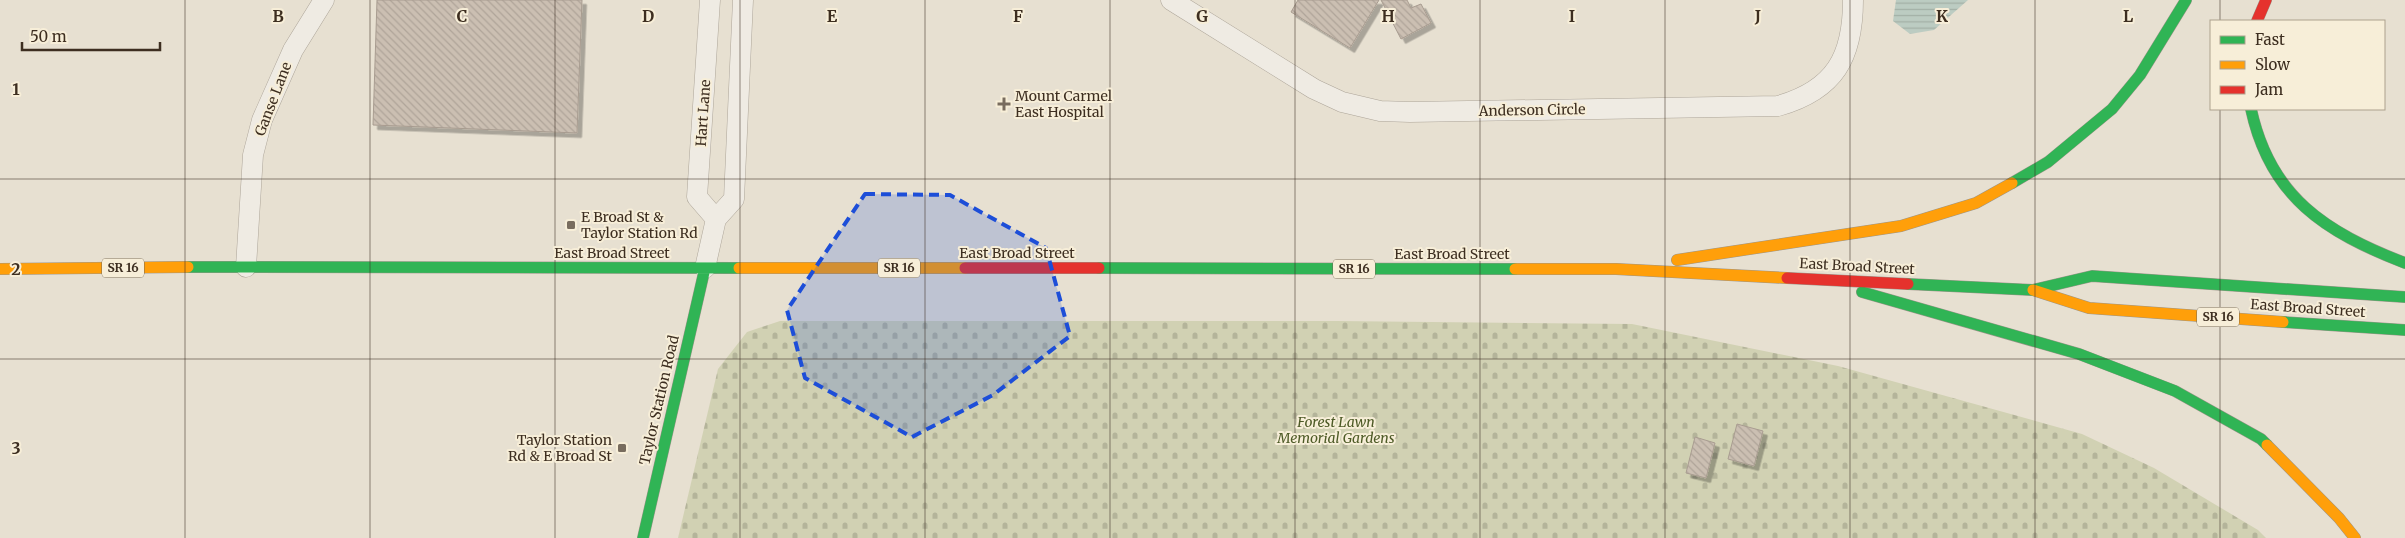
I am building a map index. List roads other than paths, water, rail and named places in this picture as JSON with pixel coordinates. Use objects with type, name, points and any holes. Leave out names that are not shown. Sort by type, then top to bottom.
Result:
[{"type":"main road","points":[[1616,269],[1901,226],[1976,203],[2048,162],[2112,109],[2140,75],[2165,38],[2186,0]]},
{"type":"main road","points":[[2257,20],[2266,0]]},
{"type":"main road","points":[[2251,110],[2257,136],[2266,156],[2278,178],[2293,196],[2310,211],[2352,240],[2405,263]]},
{"type":"main road","name":"East Broad Street","points":[[0,269],[246,266],[1616,269],[2033,290],[2089,308],[2405,330]]},
{"type":"main road","name":"Taylor Station Road","points":[[643,538],[704,268]]},
{"type":"main road","name":"East Broad Street","points":[[2033,290],[2092,276],[2405,297]]},
{"type":"main road","points":[[1812,278],[2079,354],[2175,392],[2261,439],[2339,518],[2355,538]]},
{"type":"street","name":"Ganse Lane","points":[[246,266],[253,155],[262,120],[293,50],[324,0]]},
{"type":"street","name":"Hart Lane","points":[[710,0],[697,197],[716,219]]},
{"type":"street","points":[[704,268],[716,219],[734,199],[743,0]]},
{"type":"street","name":"Anderson Circle","points":[[1171,0],[1314,89],[1342,102],[1380,110],[1410,112],[1778,106],[1798,100],[1814,92],[1826,82],[1841,64],[1850,41],[1853,0]]},
{"type":"place","name":"Mount Carmel East Hospital","points":[[1004,104]]},
{"type":"place","name":"E Broad St & Taylor Station Rd","points":[[571,225]]},
{"type":"place","name":"Taylor Station Rd & E Broad St","points":[[622,448]]},
{"type":"park label","name":"Forest Lawn Memorial Gardens","points":[[1336,430]]}]
